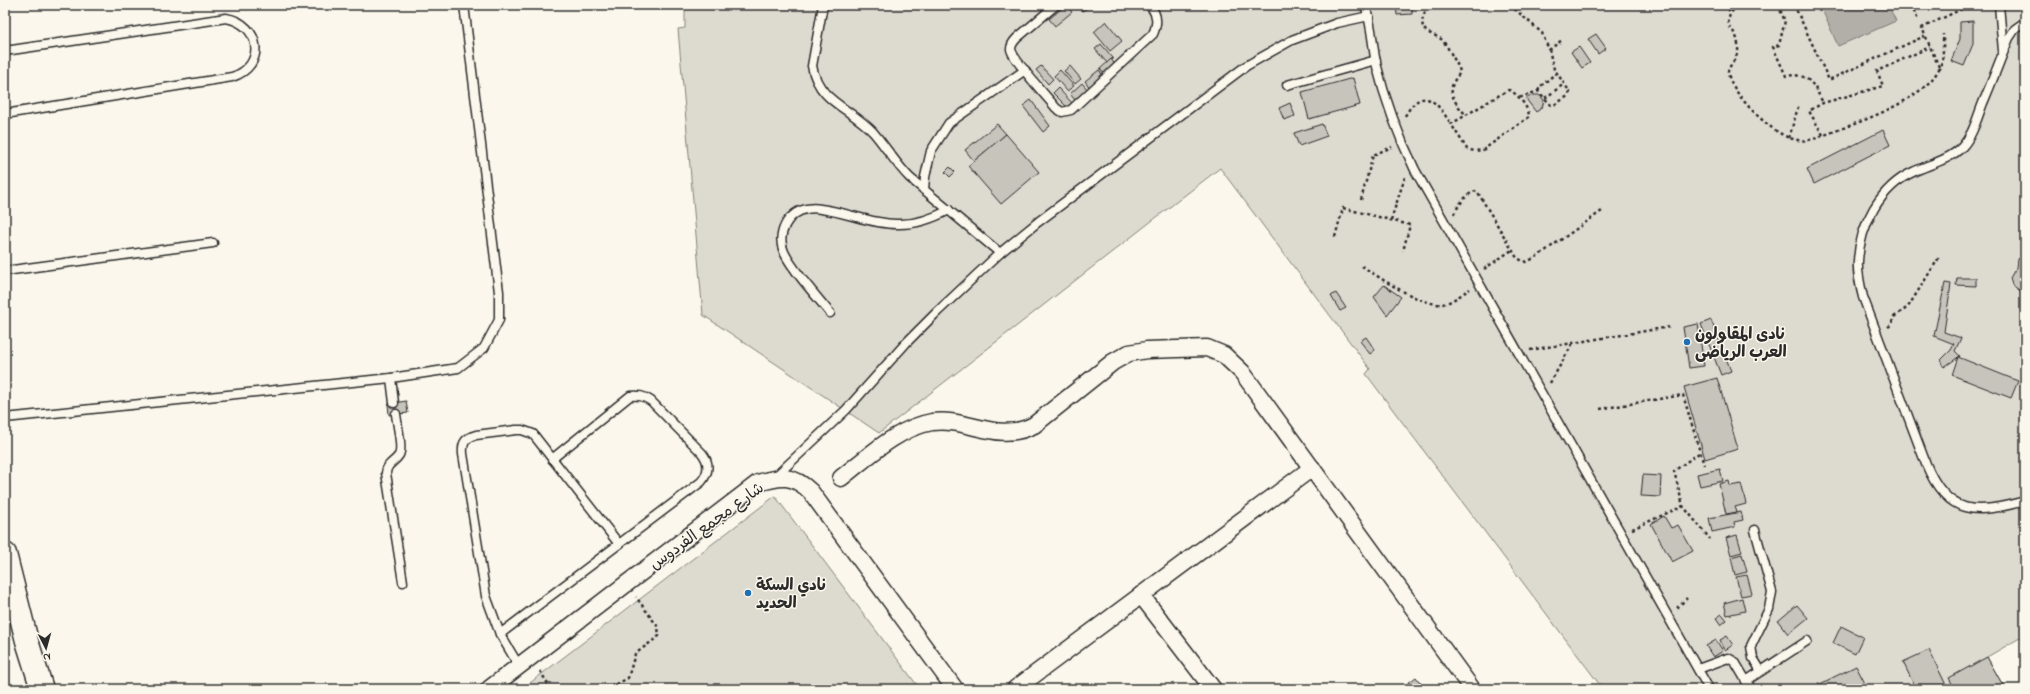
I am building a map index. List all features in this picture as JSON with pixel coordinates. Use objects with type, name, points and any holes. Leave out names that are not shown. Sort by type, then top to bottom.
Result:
[{"type":"highway","points":[[5,554],[27,641],[42,689]]},
{"type":"street","points":[[840,478],[899,434],[910,428],[932,422],[943,422],[999,432],[1015,432],[1025,430],[1034,425],[1121,357],[1138,351],[1198,347],[1216,350],[1224,355],[1242,372],[1472,689]]},
{"type":"street","points":[[1015,689],[1312,468]]},
{"type":"street","name":"شارع مجمع الفردوس","points":[[489,689],[758,483],[773,479],[790,478],[801,482],[811,492],[955,689]]},
{"type":"street","points":[[1141,595],[1213,689]]},
{"type":"lane","points":[[5,418],[391,378],[458,368],[484,348],[499,320],[499,292],[464,5]]},
{"type":"lane","points":[[822,5],[812,56],[812,66],[818,84],[829,98],[872,132],[900,168],[924,190],[1000,253]]},
{"type":"lane","points":[[1056,5],[1013,43],[1011,48],[1013,55],[1056,108],[1062,112],[1071,110],[1153,34],[1157,20],[1156,14],[1149,5]]},
{"type":"lane","points":[[1365,5],[1369,16],[1382,88],[1402,143],[1415,170],[1709,689]]},
{"type":"lane","points":[[1369,16],[1372,5]]},
{"type":"lane","points":[[1999,5],[2003,51]]},
{"type":"lane","points":[[773,479],[846,410],[906,344],[1000,253],[1246,66],[1292,40],[1337,23],[1369,16]]},
{"type":"lane","points":[[5,51],[226,18],[240,21],[246,26],[251,31],[256,45],[250,65],[239,74],[232,77],[5,114]]},
{"type":"lane","points":[[2025,22],[2015,29],[2003,51],[1974,127],[1965,142],[1952,155],[1912,172],[1897,182],[1880,200],[1865,226],[1860,243],[1858,261],[1859,279],[1863,297],[1932,479],[1941,491],[1952,501],[1965,508],[1980,510],[1995,509],[2025,501]]},
{"type":"lane","points":[[1287,85],[1376,60]]},
{"type":"lane","points":[[924,190],[925,177],[931,151],[949,123],[1025,70]]},
{"type":"lane","points":[[830,313],[783,249],[781,236],[786,223],[795,213],[808,208],[822,209],[895,224],[914,224],[932,219],[948,210]]},
{"type":"lane","points":[[5,271],[214,243]]},
{"type":"lane","points":[[391,378],[394,403]]},
{"type":"lane","points":[[500,634],[701,482],[708,468],[706,458],[702,453],[651,401],[645,396],[638,395],[630,396],[552,459]]},
{"type":"lane","points":[[396,414],[401,450],[396,458],[389,464],[386,473],[403,582]]},
{"type":"lane","points":[[525,662],[500,634],[486,596],[462,447],[464,441],[470,437],[522,430],[533,434],[619,544]]},
{"type":"lane","points":[[1755,530],[1772,592],[1769,609],[1751,646],[1753,658],[1761,671]]},
{"type":"lane","points":[[1746,681],[1807,641]]},
{"type":"lane","points":[[1698,669],[1728,658],[1735,662],[1751,689]]},
{"type":"path","points":[[1435,5],[1425,12],[1423,22],[1424,28],[1428,34],[1443,40],[1459,68],[1459,74],[1454,81],[1452,93],[1453,99],[1466,115]]},
{"type":"path","points":[[1510,5],[1542,33],[1549,50],[1552,64],[1569,94],[1556,105],[1551,105],[1538,91]]},
{"type":"path","points":[[1724,5],[1731,12]]},
{"type":"path","points":[[1737,5],[1731,12],[1728,23],[1737,40],[1738,52],[1737,58],[1728,68],[1728,73],[1737,90],[1757,115],[1779,133],[1789,138],[1807,141],[1901,103],[1920,89],[1940,68],[1943,34]]},
{"type":"path","points":[[1778,5],[1785,21],[1779,44],[1773,48],[1786,76],[1799,75],[1809,80],[1816,88],[1823,103]]},
{"type":"path","points":[[1794,5],[1829,80],[1925,36]]},
{"type":"path","points":[[1911,5],[1918,20]]},
{"type":"path","points":[[1940,68],[1922,28],[1970,5]]},
{"type":"path","points":[[1549,50],[1562,40]]},
{"type":"path","points":[[1823,135],[1810,111],[1823,103],[1883,86],[1876,71],[1930,47]]},
{"type":"path","points":[[1519,98],[1538,91],[1541,86],[1556,73]]},
{"type":"path","points":[[1545,98],[1564,84]]},
{"type":"path","points":[[1397,130],[1411,106],[1419,100],[1430,99],[1439,106],[1467,149],[1474,151],[1483,150],[1529,117],[1529,112],[1519,98],[1513,92],[1508,90],[1451,124]]},
{"type":"path","points":[[1789,138],[1799,104]]},
{"type":"path","points":[[1361,200],[1373,155],[1402,143]]},
{"type":"path","points":[[1390,220],[1404,177],[1415,170]]},
{"type":"path","points":[[1448,229],[1455,211],[1461,203],[1472,192],[1477,191],[1520,261],[1530,260],[1602,211]]},
{"type":"path","points":[[1335,237],[1343,208],[1410,225],[1403,251]]},
{"type":"path","points":[[1362,266],[1401,291],[1437,304],[1445,303],[1477,280],[1512,250]]},
{"type":"path","points":[[1876,330],[1891,325],[1894,317],[1908,308],[1940,256]]},
{"type":"path","points":[[1518,352],[1670,327]]},
{"type":"path","points":[[1544,398],[1556,370],[1573,343]]},
{"type":"path","points":[[1600,409],[1683,396],[1699,453],[1704,465]]},
{"type":"path","points":[[1699,453],[1674,471],[1683,506],[1710,539]]},
{"type":"path","points":[[1621,534],[1683,506]]},
{"type":"path","points":[[599,689],[619,683],[628,678],[635,654],[659,636],[658,627],[626,584]]},
{"type":"path","points":[[525,662],[551,689]]},
{"type":"shaded area","name":"نادى المقاولون العرب الرياضى","points":[[685,5],[2025,5],[2025,635],[1987,657],[2005,689],[1603,689],[1366,374],[1370,369],[1220,168],[879,433],[703,315],[678,29],[685,28]]},
{"type":"shaded area","points":[[1820,5],[1888,5],[1896,21],[1838,46]]},
{"type":"shaded area","name":"نادي السكة الحديد","points":[[775,496],[920,689],[522,689]]},
{"type":"building","points":[[1066,5],[1072,12],[1055,26],[1049,19]]},
{"type":"building","points":[[1078,5],[1093,5],[1082,11]]},
{"type":"building","points":[[1396,5],[1412,5],[1412,14],[1397,15]]},
{"type":"building","points":[[1106,21],[1122,41],[1110,51],[1094,32]]},
{"type":"building","points":[[1973,21],[1973,44],[1964,66],[1951,61],[1960,39],[1960,22]]},
{"type":"building","points":[[1596,34],[1606,48],[1598,54],[1588,39]]},
{"type":"building","points":[[1101,44],[1113,58],[1107,63],[1095,49]]},
{"type":"building","points":[[1579,47],[1590,63],[1582,68],[1571,52]]},
{"type":"building","points":[[1111,59],[1116,66],[1105,75],[1100,69]]},
{"type":"building","points":[[1041,66],[1053,79],[1048,84],[1036,70]]},
{"type":"building","points":[[1070,66],[1081,79],[1075,84],[1064,71]]},
{"type":"building","points":[[1060,70],[1074,86],[1067,91],[1054,76]]},
{"type":"building","points":[[1099,70],[1104,77],[1090,88],[1085,81]]},
{"type":"building","points":[[1353,78],[1360,105],[1309,119],[1302,92]]},
{"type":"building","points":[[1082,83],[1087,89],[1075,100],[1070,94]]},
{"type":"building","points":[[1058,88],[1073,104],[1068,108],[1053,93]]},
{"type":"building","points":[[1532,95],[1539,95],[1544,100],[1542,108],[1536,112],[1526,99]]},
{"type":"building","points":[[1031,100],[1050,126],[1043,132],[1023,106]]},
{"type":"building","points":[[1290,103],[1295,116],[1284,120],[1279,108]]},
{"type":"building","points":[[997,124],[1006,134],[974,161],[965,150]]},
{"type":"building","points":[[1322,124],[1327,136],[1299,146],[1294,133]]},
{"type":"building","points":[[1883,130],[1890,145],[1814,184],[1807,169]]},
{"type":"building","points":[[1006,134],[1039,172],[1001,204],[968,166]]},
{"type":"building","points":[[950,167],[955,172],[950,177],[945,172]]},
{"type":"building","points":[[2025,255],[2025,294],[2012,285],[2010,278],[2017,268],[2018,259]]},
{"type":"building","points":[[1957,278],[1976,278],[1976,286],[1956,285]]},
{"type":"building","points":[[1945,283],[1951,284],[1944,332],[1961,338],[1955,351],[1960,356],[1944,367],[1941,360],[1951,350],[1954,344],[1934,336]]},
{"type":"building","points":[[1384,285],[1401,297],[1387,315],[1374,297]]},
{"type":"building","points":[[1336,293],[1346,308],[1340,311],[1331,296]]},
{"type":"building","points":[[1711,320],[1731,371],[1721,375],[1701,324]]},
{"type":"building","points":[[1698,324],[1704,366],[1689,368],[1683,327]]},
{"type":"building","points":[[1366,337],[1375,350],[1370,354],[1360,341]]},
{"type":"building","points":[[1958,357],[2018,381],[2011,398],[1952,375]]},
{"type":"building","points":[[1717,378],[1738,449],[1705,459],[1684,387]]},
{"type":"building","points":[[406,401],[408,413],[389,415],[388,404]]},
{"type":"building","points":[[1720,469],[1723,481],[1700,486],[1697,474]]},
{"type":"building","points":[[1643,475],[1661,476],[1660,497],[1641,496]]},
{"type":"building","points":[[1729,481],[1730,486],[1741,484],[1746,504],[1735,507],[1737,512],[1726,514],[1719,484]]},
{"type":"building","points":[[1741,512],[1743,520],[1734,522],[1735,527],[1712,532],[1709,518]]},
{"type":"building","points":[[1664,516],[1671,528],[1678,525],[1693,551],[1672,562],[1651,524]]},
{"type":"building","points":[[1737,535],[1742,552],[1731,555],[1726,538]]},
{"type":"building","points":[[1742,554],[1747,572],[1735,575],[1731,557]]},
{"type":"building","points":[[1747,575],[1752,594],[1741,596],[1736,577]]},
{"type":"building","points":[[1742,598],[1745,611],[1727,615],[1724,603]]},
{"type":"building","points":[[1797,605],[1808,618],[1788,634],[1778,621]]},
{"type":"building","points":[[1722,614],[1727,620],[1721,625],[1716,618]]},
{"type":"building","points":[[1841,626],[1863,637],[1855,654],[1833,643]]},
{"type":"building","points":[[1727,636],[1733,645],[1725,650],[1720,640]]},
{"type":"building","points":[[1716,640],[1723,651],[1713,657],[1706,646]]},
{"type":"building","points":[[1929,650],[1948,689],[1916,689],[1903,662]]},
{"type":"building","points":[[1987,657],[2005,689],[1955,689],[1949,678]]},
{"type":"building","points":[[1856,666],[1868,689],[1810,689]]},
{"type":"building","points":[[1416,677],[1425,689],[1400,689]]},
{"type":"place","name":"نادى المقاولون العرب الرياضى","points":[[1687,342]]},
{"type":"place","name":"نادي السكة الحديد","points":[[748,593]]}]
